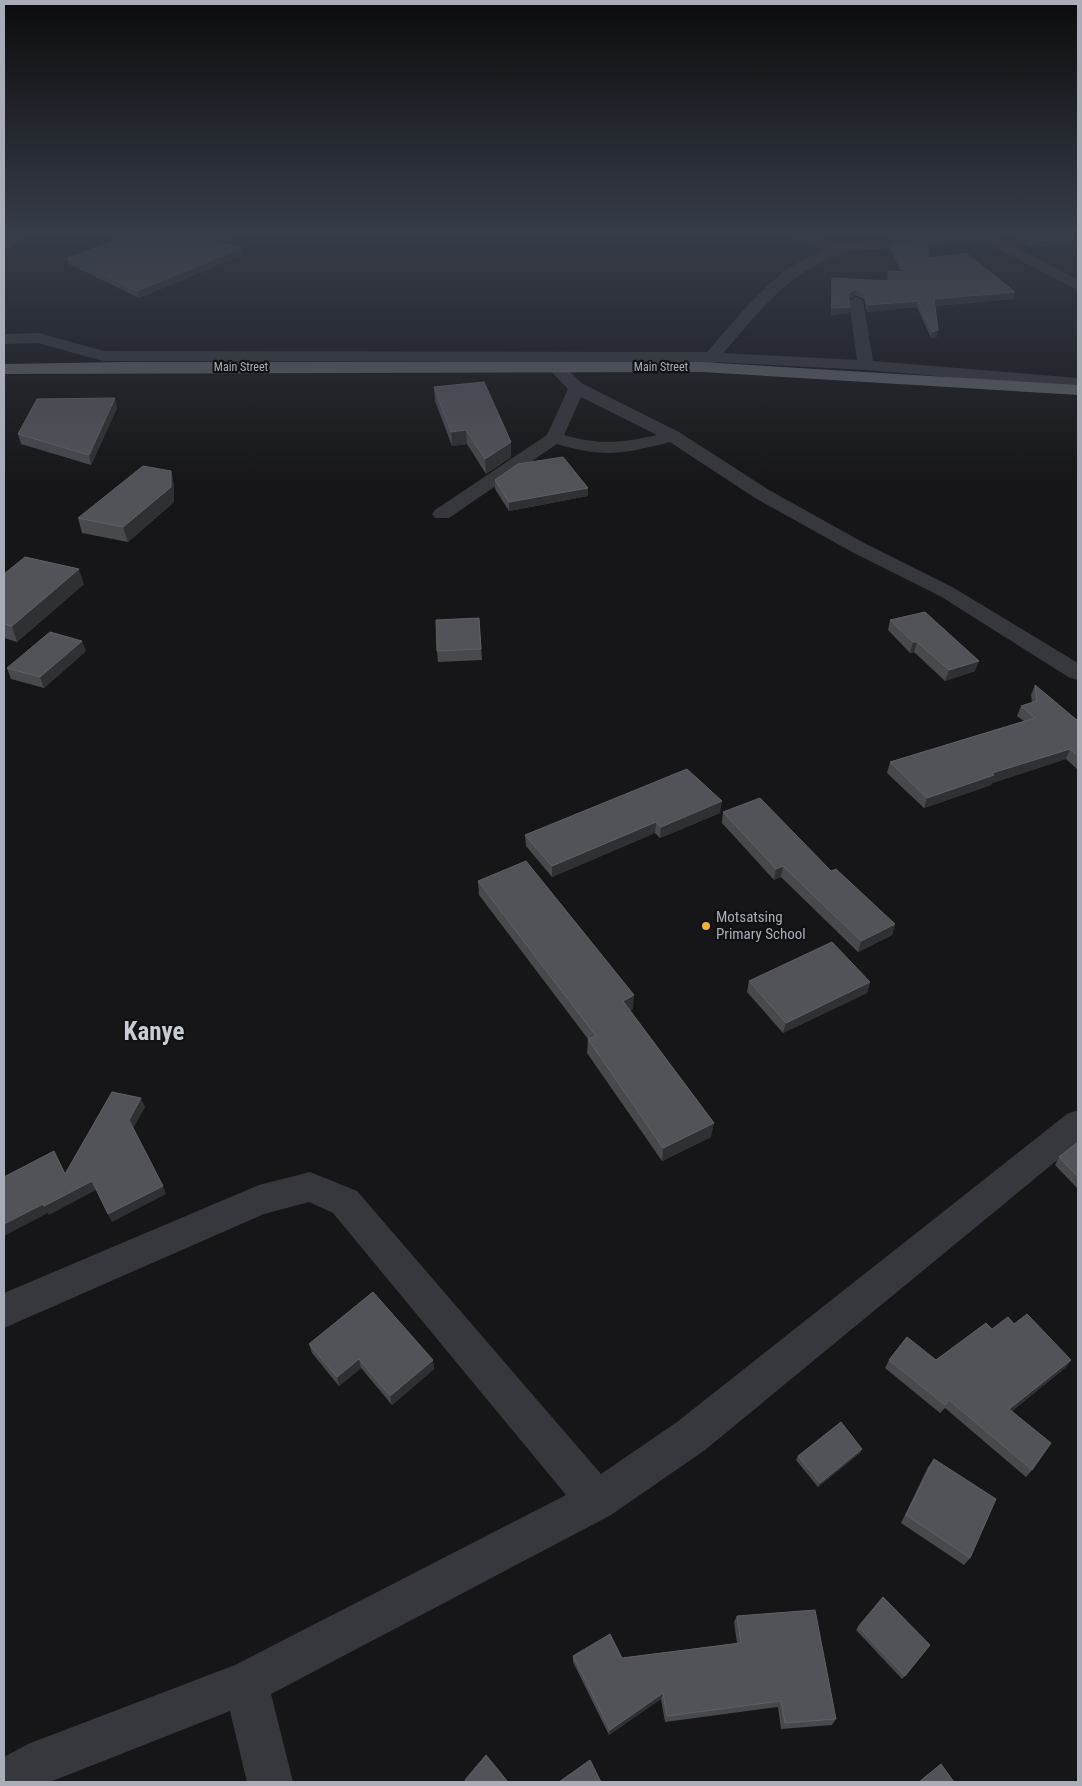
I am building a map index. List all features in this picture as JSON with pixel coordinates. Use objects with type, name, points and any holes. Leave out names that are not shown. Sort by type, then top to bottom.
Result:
[{"type":"highway","name":"Main Street","points":[[4,369],[554,366],[706,362],[1078,390]]},
{"type":"street","points":[[706,362],[746,317]]},
{"type":"street","points":[[859,317],[866,365]]},
{"type":"street","points":[[4,339],[39,338],[103,356],[866,365],[1078,383]]},
{"type":"street","points":[[554,366],[577,388],[673,436],[762,494],[859,548],[948,592],[1078,673]]},
{"type":"street","points":[[442,514],[554,438],[577,388]]},
{"type":"street","points":[[554,438],[585,447],[625,448],[673,436]]},
{"type":"street","points":[[4,1782],[44,1760],[246,1683],[597,1501],[691,1436],[1078,1124]]},
{"type":"street","points":[[4,1311],[259,1200],[310,1188],[345,1202],[597,1501]]},
{"type":"street","points":[[246,1683],[270,1782]]},
{"type":"building","points":[[925,317],[936,317],[938,330],[932,332]]},
{"type":"building","points":[[484,382],[511,442],[485,459],[466,430],[451,432],[434,387]]},
{"type":"building","points":[[115,398],[89,455],[18,434],[37,399]]},
{"type":"building","points":[[563,457],[588,488],[509,502],[495,480],[518,464]]},
{"type":"building","points":[[143,466],[171,471],[171,487],[123,527],[78,518]]},
{"type":"building","points":[[25,557],[79,569],[12,626],[4,624],[4,574]]},
{"type":"building","points":[[925,612],[979,661],[949,670],[917,642],[913,642],[890,620]]},
{"type":"building","points":[[479,618],[481,649],[437,651],[436,620]]},
{"type":"building","points":[[50,632],[82,641],[40,677],[7,668]]},
{"type":"building","points":[[1035,685],[1078,721],[1078,756],[1070,749],[992,773],[994,775],[927,798],[890,762],[1035,718],[1021,706],[1037,701]]},
{"type":"building","points":[[687,769],[722,801],[661,827],[656,822],[552,866],[525,835]]},
{"type":"building","points":[[760,798],[831,871],[836,869],[895,924],[861,941],[783,866],[776,869],[723,812]]},
{"type":"building","points":[[526,861],[634,995],[623,1001],[714,1123],[663,1148],[588,1039],[596,1036],[478,881]]},
{"type":"building","points":[[832,942],[870,982],[786,1023],[749,981]]},
{"type":"building","points":[[112,1092],[141,1098],[129,1120],[163,1186],[108,1214],[92,1181],[4,1224],[4,1177],[54,1151],[65,1174]]},
{"type":"building","points":[[1078,1142],[1078,1177],[1059,1157]]},
{"type":"building","points":[[373,1292],[433,1360],[390,1396],[359,1359],[337,1377],[309,1344]]},
{"type":"building","points":[[1027,1314],[1071,1360],[1009,1409],[1051,1443],[1032,1470],[949,1400],[945,1405],[889,1360],[907,1337],[936,1360],[986,1323],[992,1329],[1008,1317],[1014,1324]]},
{"type":"building","points":[[841,1422],[862,1449],[820,1483],[798,1456]]},
{"type":"building","points":[[934,1459],[996,1499],[970,1558],[906,1515]]},
{"type":"building","points":[[883,1597],[930,1645],[905,1676],[858,1627]]},
{"type":"building","points":[[815,1610],[836,1719],[785,1723],[781,1701],[667,1716],[663,1693],[610,1730],[573,1656],[610,1634],[622,1658],[741,1643],[737,1616]]},
{"type":"building","points":[[486,1755],[508,1782],[466,1782],[465,1780]]},
{"type":"building","points":[[590,1760],[601,1782],[559,1782]]},
{"type":"building","points":[[941,1764],[954,1782],[919,1782]]},
{"type":"place","name":"Motsatsing Primary School","points":[[706,926]]},
{"type":"district","name":"Kanye","points":[[154,1031]]}]
